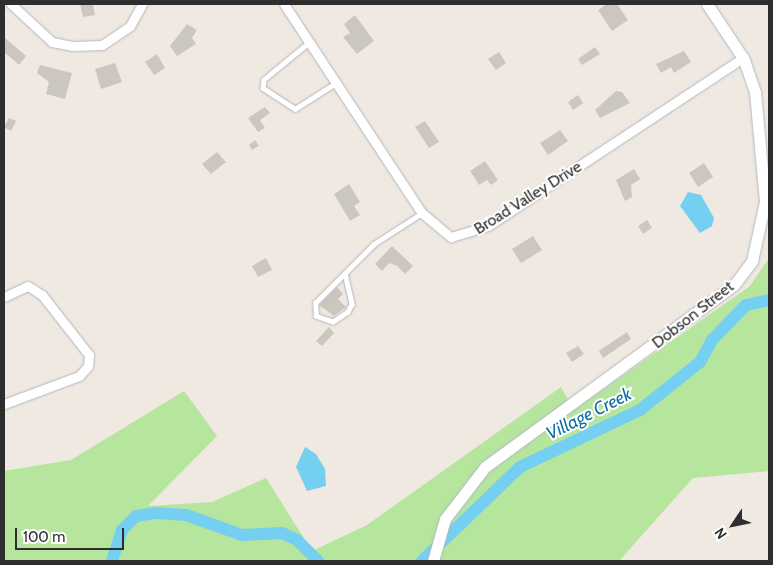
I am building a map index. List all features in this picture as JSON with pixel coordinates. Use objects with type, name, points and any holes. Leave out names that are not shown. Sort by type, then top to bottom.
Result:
[{"type":"street","points":[[12,4],[52,42],[94,46],[130,26],[142,4]]},
{"type":"street","name":"Broad Valley Drive","points":[[284,4],[422,214],[451,238],[488,226],[743,58]]},
{"type":"street","name":"Dobson Street","points":[[433,561],[444,519],[485,467],[734,285],[747,270],[763,222],[765,172],[755,92],[743,58],[707,4]]},
{"type":"street","points":[[4,297],[28,286],[42,295],[90,355],[88,366],[56,388],[4,404]]},
{"type":"lane","points":[[309,43],[264,80],[263,88],[295,109],[336,84]]},
{"type":"lane","points":[[344,274],[352,304],[348,312],[333,322],[316,316],[312,306],[344,274],[388,233],[422,214]]},
{"type":"green space","points":[[769,258],[769,471],[693,478],[619,561],[4,561],[4,471],[71,460],[184,391],[217,436],[148,506],[212,502],[266,478],[312,551],[367,525],[561,387],[574,410],[750,286]]},
{"type":"water","points":[[688,192],[701,195],[714,218],[712,226],[700,233],[680,206]]},
{"type":"water","points":[[305,447],[316,454],[325,469],[326,486],[307,491],[296,467]]},
{"type":"building","points":[[80,4],[93,4],[95,15],[83,17]]},
{"type":"building","points":[[607,4],[617,4],[628,20],[612,31],[598,10]]},
{"type":"building","points":[[355,15],[374,41],[357,54],[343,37],[350,33],[344,24]]},
{"type":"building","points":[[187,24],[197,30],[192,38],[196,44],[177,56],[170,46]]},
{"type":"building","points":[[4,37],[26,56],[19,65],[4,52]]},
{"type":"building","points":[[595,47],[600,54],[582,65],[578,59]]},
{"type":"building","points":[[684,51],[691,62],[674,73],[671,67],[661,73],[656,64]]},
{"type":"building","points":[[499,52],[506,63],[496,70],[488,59]]},
{"type":"building","points":[[157,54],[165,68],[154,75],[145,62]]},
{"type":"building","points":[[115,63],[122,82],[101,89],[95,69]]},
{"type":"building","points":[[40,65],[72,73],[65,99],[46,94],[49,82],[37,73]]},
{"type":"building","points":[[616,91],[622,92],[630,103],[600,118],[595,110]]},
{"type":"building","points":[[578,95],[583,103],[573,110],[568,102]]},
{"type":"building","points":[[265,107],[270,113],[260,120],[265,128],[258,132],[248,118]]},
{"type":"building","points":[[9,118],[16,121],[11,131],[4,127]]},
{"type":"building","points":[[425,121],[439,142],[429,148],[415,127]]},
{"type":"building","points":[[560,130],[568,141],[548,155],[540,143]]},
{"type":"building","points":[[255,140],[259,146],[252,150],[249,145]]},
{"type":"building","points":[[217,152],[226,162],[211,174],[202,164]]},
{"type":"building","points":[[485,161],[498,180],[491,185],[487,180],[479,185],[470,171]]},
{"type":"building","points":[[704,163],[713,177],[698,187],[689,173]]},
{"type":"building","points":[[634,169],[640,179],[631,185],[632,197],[625,201],[616,180]]},
{"type":"building","points":[[349,184],[360,202],[354,206],[360,215],[350,221],[334,194]]},
{"type":"building","points":[[647,220],[652,228],[643,234],[638,226]]},
{"type":"building","points":[[533,236],[542,250],[521,263],[512,249]]},
{"type":"building","points":[[392,246],[413,266],[405,274],[397,266],[389,263],[382,271],[375,264]]},
{"type":"building","points":[[266,258],[272,270],[258,277],[252,266]]},
{"type":"building","points":[[337,287],[343,294],[338,299],[346,307],[334,316],[319,305]]},
{"type":"building","points":[[329,327],[334,333],[322,346],[316,341]]},
{"type":"building","points":[[627,332],[631,339],[603,358],[599,351]]},
{"type":"building","points":[[578,346],[584,354],[572,362],[566,353]]},
{"type":"waterway","name":"Village Creek","points":[[422,561],[520,467],[640,410],[700,362],[713,339],[746,305],[769,300]]},
{"type":"waterway","name":"Village Creek","points":[[112,561],[122,530],[136,516],[156,513],[186,515],[242,535],[282,533],[297,540],[318,561]]}]
